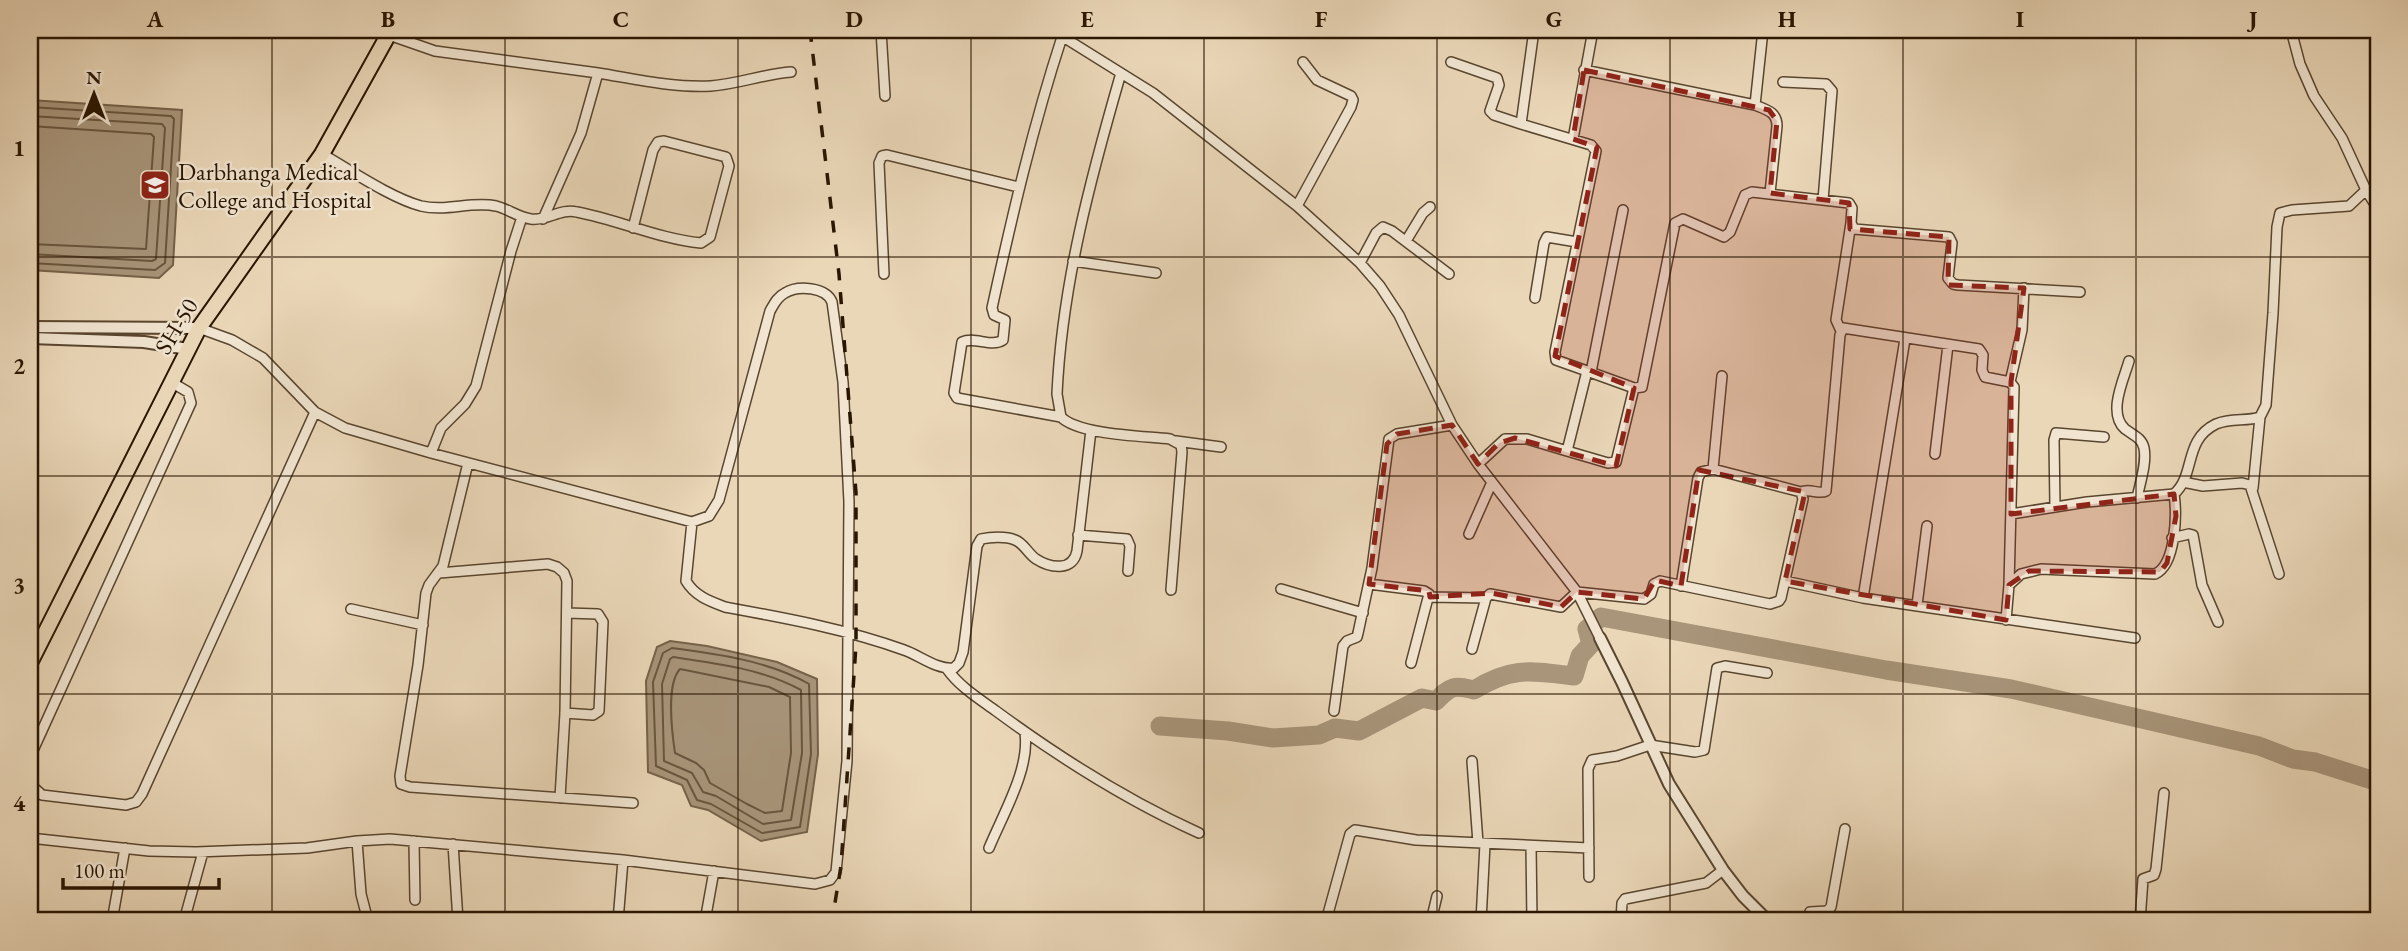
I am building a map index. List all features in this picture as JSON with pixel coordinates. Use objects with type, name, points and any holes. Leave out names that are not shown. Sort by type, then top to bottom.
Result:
[{"type":"main road","name":"SH-50","points":[[31,659],[199,328],[322,154],[390,32]]},
{"type":"street","points":[[881,30],[885,96]]},
{"type":"street","points":[[1052,30],[1153,93],[1297,206],[1360,262],[1380,286],[1399,315],[1452,425],[1478,464],[1577,592],[1669,784],[1723,870],[1743,896],[1768,921]]},
{"type":"street","points":[[1521,124],[1534,30]]},
{"type":"street","points":[[1573,139],[1593,30]]},
{"type":"street","points":[[1755,105],[1763,30]]},
{"type":"street","points":[[2291,30],[2300,64],[2314,96],[2342,138],[2366,191],[2378,209]]},
{"type":"street","points":[[390,32],[435,51],[690,87],[715,86],[791,72]]},
{"type":"street","points":[[1062,37],[1040,104],[1018,187],[992,308],[995,315],[1005,320],[1003,340],[996,343],[967,340],[962,342],[954,393],[957,398],[1061,417],[1071,425],[1091,430],[1221,447]]},
{"type":"street","points":[[1297,206],[1353,100],[1351,96],[1317,80],[1303,62]]},
{"type":"street","points":[[1451,62],[1497,78],[1499,85],[1490,111],[1493,115],[1594,146],[1596,151],[1555,356],[1561,363],[1634,388],[1642,387],[1675,223],[1683,219],[1724,237],[1730,232],[1745,195],[1752,191],[1851,205],[1851,223],[1836,320],[1841,331],[1826,491],[1823,493],[1807,489],[1801,492],[1713,469],[1701,472],[1681,586]]},
{"type":"street","points":[[1584,71],[1755,105],[1772,113],[1777,121],[1770,193]]},
{"type":"street","points":[[543,219],[581,133],[598,73]]},
{"type":"street","points":[[1061,417],[1057,377],[1073,261],[1095,164],[1121,73]]},
{"type":"street","points":[[1783,82],[1826,84],[1832,91],[1823,200]]},
{"type":"street","points":[[322,154],[401,198],[421,206],[444,209],[493,205],[522,217],[543,219],[556,213],[576,211],[633,228],[695,243],[707,242],[729,166],[726,158],[664,141],[658,142],[653,150],[633,228]]},
{"type":"street","points":[[884,274],[879,163],[882,156],[1018,187]]},
{"type":"street","points":[[2279,574],[2253,488],[2260,417],[2266,405],[2280,213],[2349,206],[2366,191]]},
{"type":"street","points":[[1406,241],[1423,213],[1430,207]]},
{"type":"street","points":[[1567,451],[1589,371],[1623,210]]},
{"type":"street","points":[[431,453],[441,428],[465,404],[476,386],[522,217]]},
{"type":"street","points":[[1851,223],[1854,229],[1859,230],[1949,237],[1952,243],[1948,278],[1952,284],[2080,292]]},
{"type":"street","points":[[1360,262],[1376,233],[1383,227],[1449,274]]},
{"type":"street","points":[[1535,298],[1547,237],[1577,242]]},
{"type":"street","points":[[1073,261],[1156,272]]},
{"type":"street","points":[[2010,382],[2022,330],[2024,288]]},
{"type":"street","points":[[30,327],[199,328],[232,340],[263,358],[315,412],[345,428],[692,522],[709,516],[719,500],[776,300],[793,290],[823,291],[832,302],[843,382],[849,502],[846,761],[836,872],[830,880],[815,884],[623,860],[414,841],[357,841],[307,848],[203,852],[125,848],[30,838]]},
{"type":"street","points":[[1841,331],[1850,328],[1979,349],[1983,355],[1982,370],[1985,377],[2010,382],[2014,387],[2010,585],[2006,620]]},
{"type":"street","points":[[30,338],[144,342],[188,349]]},
{"type":"street","points":[[1863,598],[1905,339]]},
{"type":"street","points":[[1935,454],[1948,345]]},
{"type":"street","points":[[2129,360],[2118,398],[2118,412],[2122,425],[2140,439],[2145,451],[2137,498]]},
{"type":"street","points":[[1713,469],[1722,376]]},
{"type":"street","points":[[30,757],[191,403],[188,392],[171,382]]},
{"type":"street","points":[[1478,464],[1506,439],[1527,439],[1608,463],[1616,462],[1634,388]]},
{"type":"street","points":[[30,785],[42,795],[126,805],[136,802],[142,794],[315,412]]},
{"type":"street","points":[[2010,585],[2021,574],[2041,569],[2155,575],[2164,569],[2176,512],[2174,494],[2183,482],[2193,449],[2208,429],[2228,419],[2260,417]]},
{"type":"street","points":[[1334,711],[1342,649],[1345,643],[1357,637],[1363,613],[1389,439],[1397,434],[1452,425]]},
{"type":"street","points":[[692,522],[685,573],[686,581],[695,593],[725,607],[849,633],[906,650],[947,668],[954,668],[962,658],[977,546],[981,539],[1013,538],[1033,558],[1041,561],[1069,566],[1076,557],[1091,430]]},
{"type":"street","points":[[2055,507],[2056,433],[2104,437]]},
{"type":"street","points":[[1171,590],[1182,452],[1181,445],[1176,441]]},
{"type":"street","points":[[468,463],[443,566],[426,593],[401,784],[410,787],[633,803]]},
{"type":"street","points":[[1469,534],[1492,482]]},
{"type":"street","points":[[2183,482],[2203,486],[2242,483],[2253,488]]},
{"type":"street","points":[[1430,597],[1486,597],[1496,594],[1561,607],[1577,592],[1644,599],[1651,594],[1656,582],[1770,604],[1779,601],[1785,580],[1803,499],[1801,492]]},
{"type":"street","points":[[2011,514],[2174,494]]},
{"type":"street","points":[[1917,605],[1927,526]]},
{"type":"street","points":[[2172,538],[2189,534],[2193,536],[2202,585],[2218,622]]},
{"type":"street","points":[[1079,535],[1127,539],[1130,546],[1128,570]]},
{"type":"street","points":[[439,573],[548,564],[564,573],[567,581],[567,613],[560,798]]},
{"type":"street","points":[[1785,580],[1863,598],[2135,638]]},
{"type":"street","points":[[1368,584],[1424,591],[1430,597]]},
{"type":"street","points":[[1280,589],[1363,613]]},
{"type":"street","points":[[1411,663],[1430,597]]},
{"type":"street","points":[[1472,649],[1486,597]]},
{"type":"street","points":[[351,609],[423,625]]},
{"type":"street","points":[[565,713],[593,715],[599,711],[603,622],[598,614],[567,613]]},
{"type":"street","points":[[1589,877],[1590,764],[1596,758],[1617,756],[1650,745],[1695,752],[1704,750],[1717,668],[1725,666],[1767,673]]},
{"type":"street","points":[[947,668],[962,687],[1025,733],[1109,788],[1199,833]]},
{"type":"street","points":[[989,848],[1022,768],[1027,745],[1025,733]]},
{"type":"street","points":[[1472,761],[1481,843],[1481,921]]},
{"type":"street","points":[[2140,921],[2143,879],[2154,875],[2156,869],[2164,793]]},
{"type":"street","points":[[1807,921],[1810,912],[1827,911],[1831,907],[1845,829]]},
{"type":"street","points":[[1326,921],[1352,831],[1360,830],[1405,839],[1589,848]]},
{"type":"street","points":[[357,841],[362,894],[368,921]]},
{"type":"street","points":[[414,841],[415,900]]},
{"type":"street","points":[[453,844],[458,921]]},
{"type":"street","points":[[1531,846],[1531,921]]},
{"type":"street","points":[[112,921],[125,848]]},
{"type":"street","points":[[184,921],[203,852]]},
{"type":"street","points":[[618,921],[623,860]]},
{"type":"street","points":[[1621,921],[1622,903],[1625,899],[1706,883],[1723,870]]},
{"type":"street","points":[[705,921],[714,872]]},
{"type":"street","points":[[1431,921],[1437,896]]},
{"type":"highlighted area","points":[[1584,70],[1769,110],[1777,121],[1770,193],[1849,203],[1850,229],[1949,237],[1948,285],[2024,288],[2011,382],[2011,514],[2174,494],[2176,516],[2167,563],[2160,572],[2029,571],[2009,585],[2006,620],[1785,581],[1805,492],[1699,470],[1681,586],[1655,580],[1644,599],[1577,592],[1561,607],[1491,593],[1430,597],[1429,591],[1369,584],[1387,444],[1397,434],[1452,425],[1478,464],[1499,443],[1515,438],[1616,466],[1634,388],[1555,356],[1597,147],[1573,139]]},
{"type":"water","points":[[30,100],[182,110],[173,265],[159,278],[30,270]]},
{"type":"water","points":[[670,641],[707,646],[777,662],[817,679],[818,754],[807,832],[761,841],[708,810],[691,806],[682,785],[648,772],[646,681],[657,647]]},
{"type":"waterway","points":[[1160,726],[1228,731],[1273,738],[1319,735],[1335,728],[1359,731],[1422,698],[1436,701],[1453,688],[1474,690],[1500,677],[1522,672],[1574,676],[1580,656],[1591,644],[1587,629],[1601,617],[1886,670],[2011,689],[2259,746],[2293,759],[2315,762],[2378,782]]},
{"type":"railway","points":[[810,30],[839,274],[856,493],[856,645],[841,866],[832,921]]},
{"type":"place","name":"Darbhanga Medical College and Hospital","points":[[155,185]]}]
